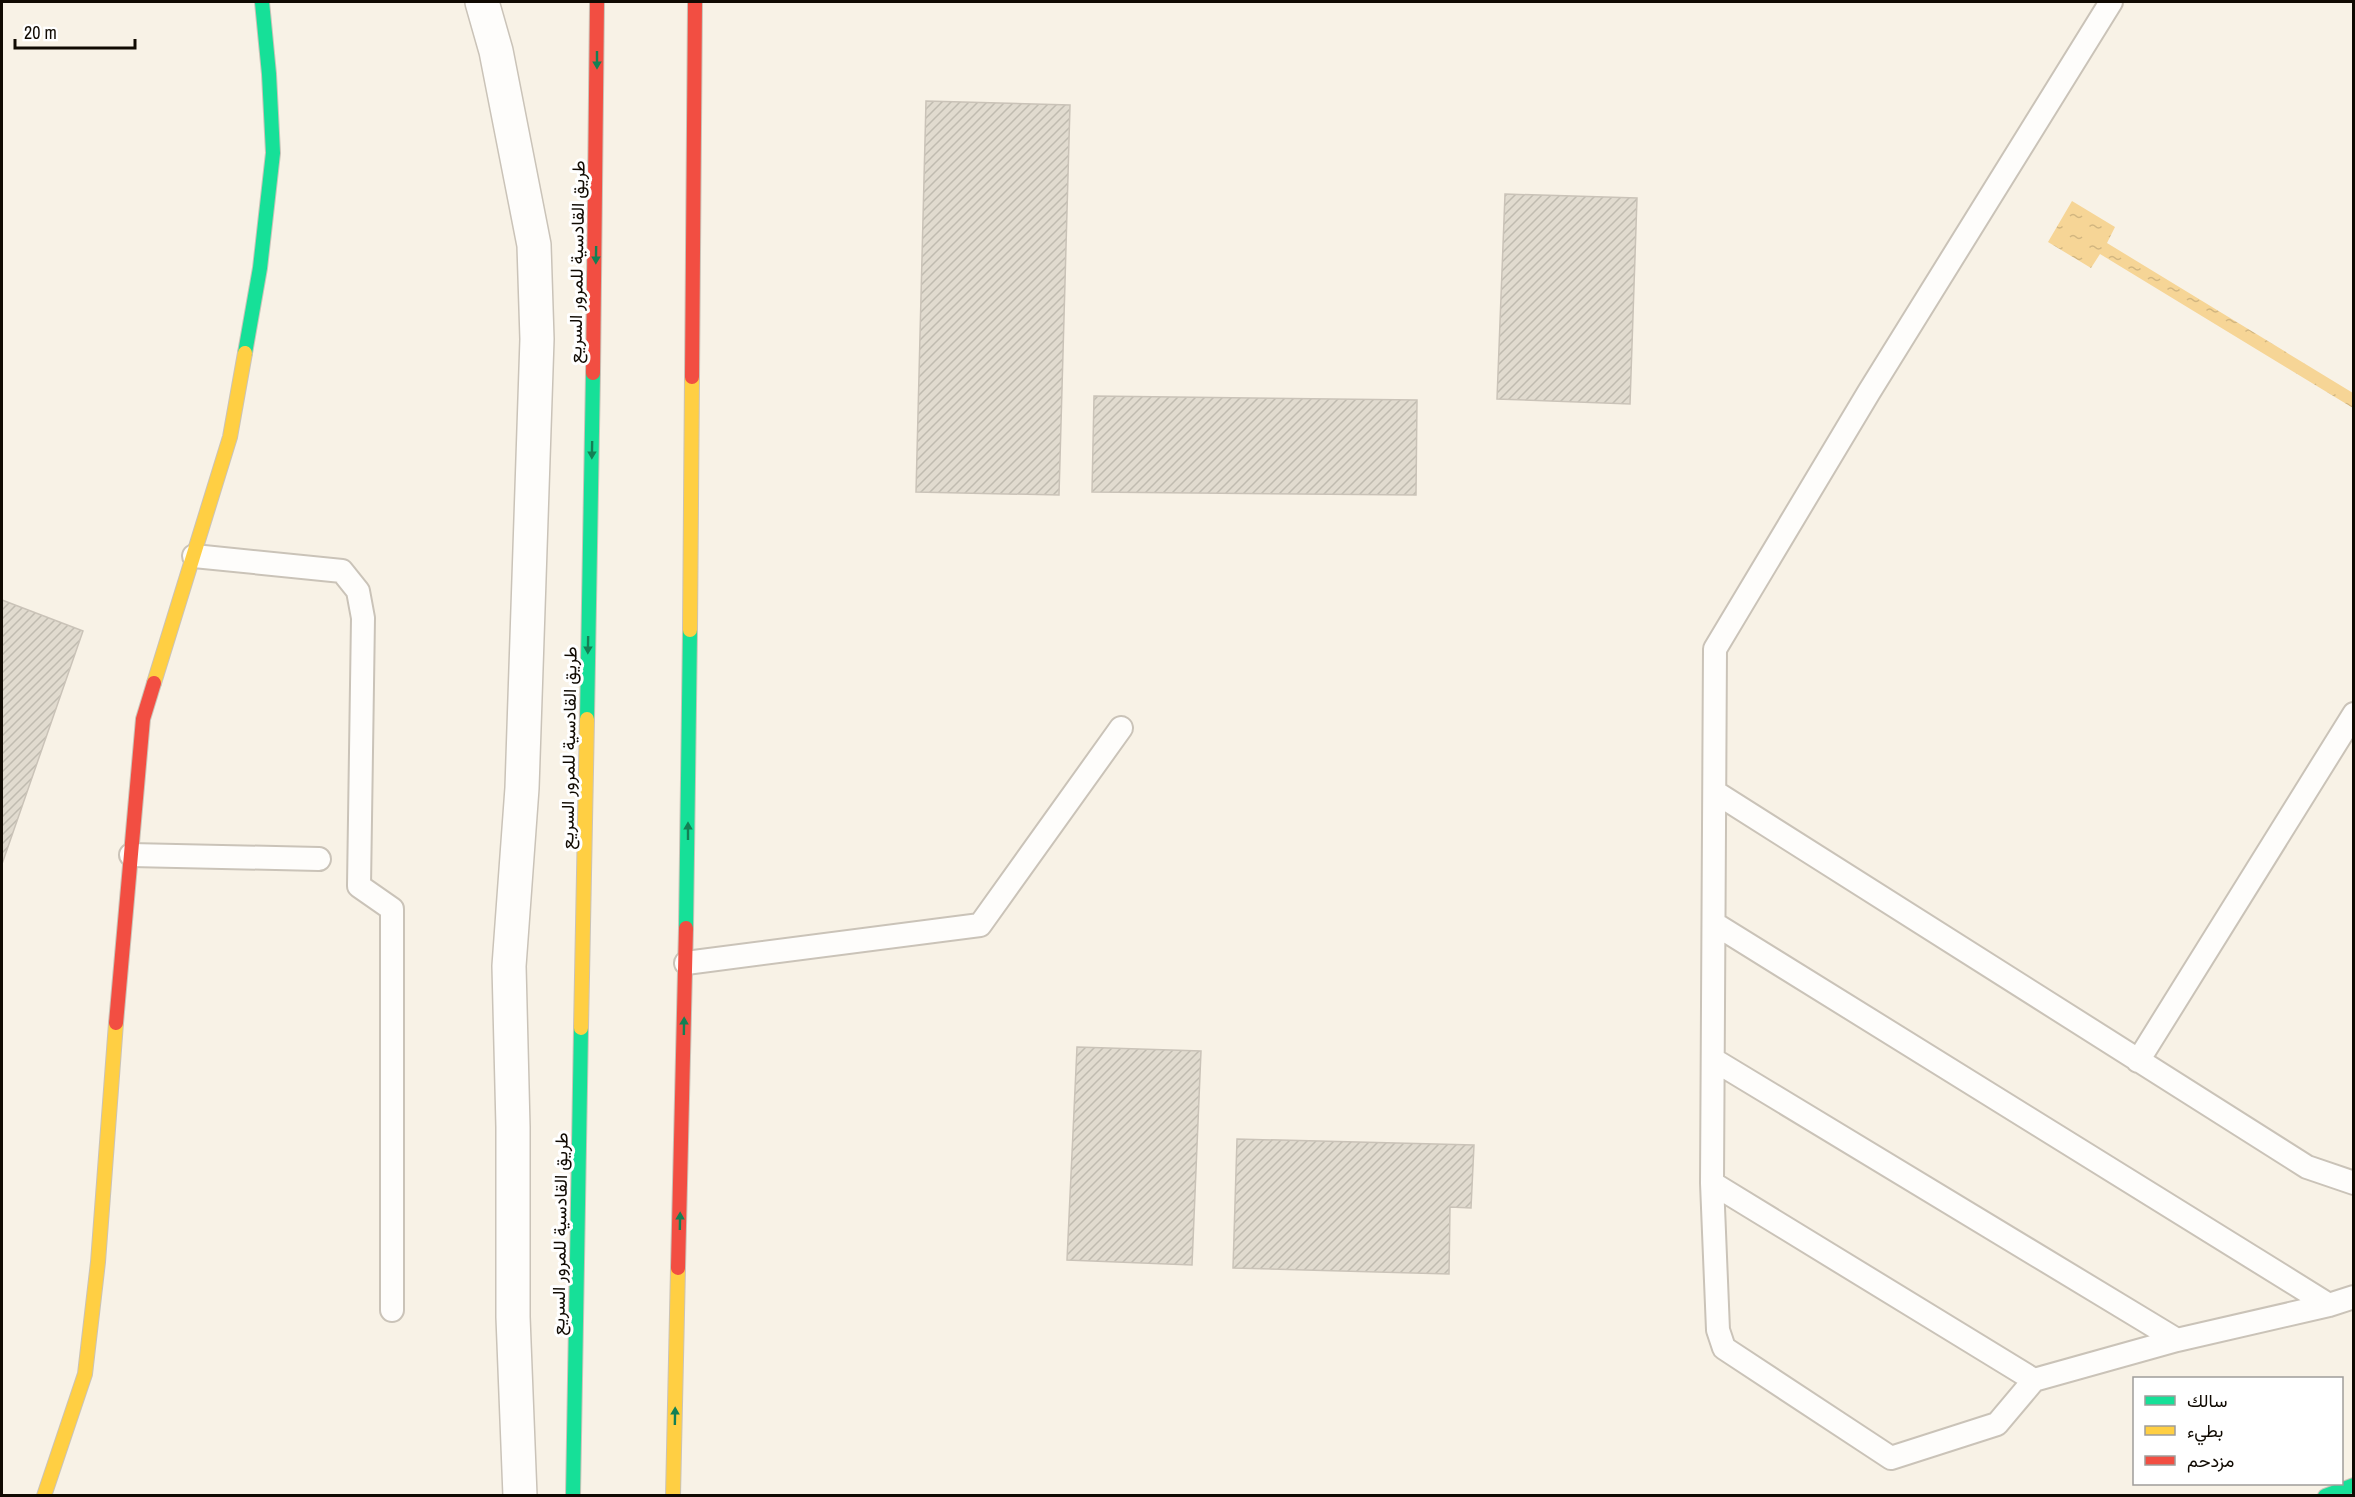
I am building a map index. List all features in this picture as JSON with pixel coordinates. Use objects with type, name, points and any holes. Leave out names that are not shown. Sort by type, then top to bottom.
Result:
[{"type":"main road","points":[[44,1496],[85,1374],[98,1262],[143,719],[230,437],[260,268],[273,153],[262,2]]},
{"type":"main road","name":"طريق القادسية للمرور السريع","points":[[573,1496],[596,232],[597,2]]},
{"type":"main road","points":[[673,1496],[686,963],[695,2]]},
{"type":"main road","points":[[675,1440],[686,1485]]},
{"type":"main road","points":[[2325,1496],[2354,1485]]},
{"type":"street","points":[[482,2],[496,51],[534,245],[537,339],[522,788],[509,966],[513,1127],[513,1305],[520,1496]]},
{"type":"lane","points":[[2111,2],[1869,392],[1715,649],[1712,1183],[1718,1330],[1724,1348],[1892,1458],[1997,1424],[2034,1380],[2177,1340],[2329,1305],[2354,1297]]},
{"type":"lane","points":[[194,556],[342,571],[358,591],[363,618],[359,886],[392,909],[392,1310]]},
{"type":"lane","points":[[2138,1061],[2354,714]]},
{"type":"lane","points":[[686,963],[980,925],[1121,728]]},
{"type":"lane","points":[[1715,792],[2307,1167],[2354,1183]]},
{"type":"lane","points":[[131,855],[319,859]]},
{"type":"lane","points":[[1714,924],[2329,1305]]},
{"type":"lane","points":[[1714,1060],[2177,1340]]},
{"type":"lane","points":[[1712,1183],[2034,1380]]},
{"type":"water","points":[[2072,201],[2115,227],[2107,243],[2353,393],[2353,408],[2100,254],[2091,268],[2048,242]]},
{"type":"building","points":[[926,101],[1070,105],[1059,495],[916,492]]},
{"type":"building","points":[[1505,194],[1637,198],[1630,404],[1497,399]]},
{"type":"building","points":[[1094,396],[1417,400],[1416,495],[1092,492]]},
{"type":"building","points":[[2,600],[83,631],[2,864]]},
{"type":"building","points":[[1077,1047],[1201,1051],[1192,1265],[1067,1260]]},
{"type":"building","points":[[1237,1139],[1474,1145],[1471,1208],[1450,1207],[1449,1274],[1233,1268]]},
{"type":"traffic: fast","points":[[245,353],[260,268],[273,153],[262,2]]},
{"type":"traffic: fast","points":[[587,719],[593,373]]},
{"type":"traffic: fast","points":[[686,928],[690,630]]},
{"type":"traffic: fast","points":[[573,1496],[581,1028]]},
{"type":"traffic: fast","points":[[2325,1496],[2354,1485]]},
{"type":"traffic: slow","points":[[154,683],[230,437],[245,353]]},
{"type":"traffic: slow","points":[[690,630],[692,377]]},
{"type":"traffic: slow","points":[[581,1028],[587,719]]},
{"type":"traffic: slow","points":[[44,1496],[85,1374],[98,1262],[116,1023]]},
{"type":"traffic: slow","points":[[673,1496],[678,1268]]},
{"type":"traffic: jam","points":[[593,373],[597,2]]},
{"type":"traffic: jam","points":[[692,377],[695,2]]},
{"type":"traffic: jam","points":[[116,1023],[143,719],[154,683]]},
{"type":"traffic: jam","points":[[678,1268],[686,928]]}]
